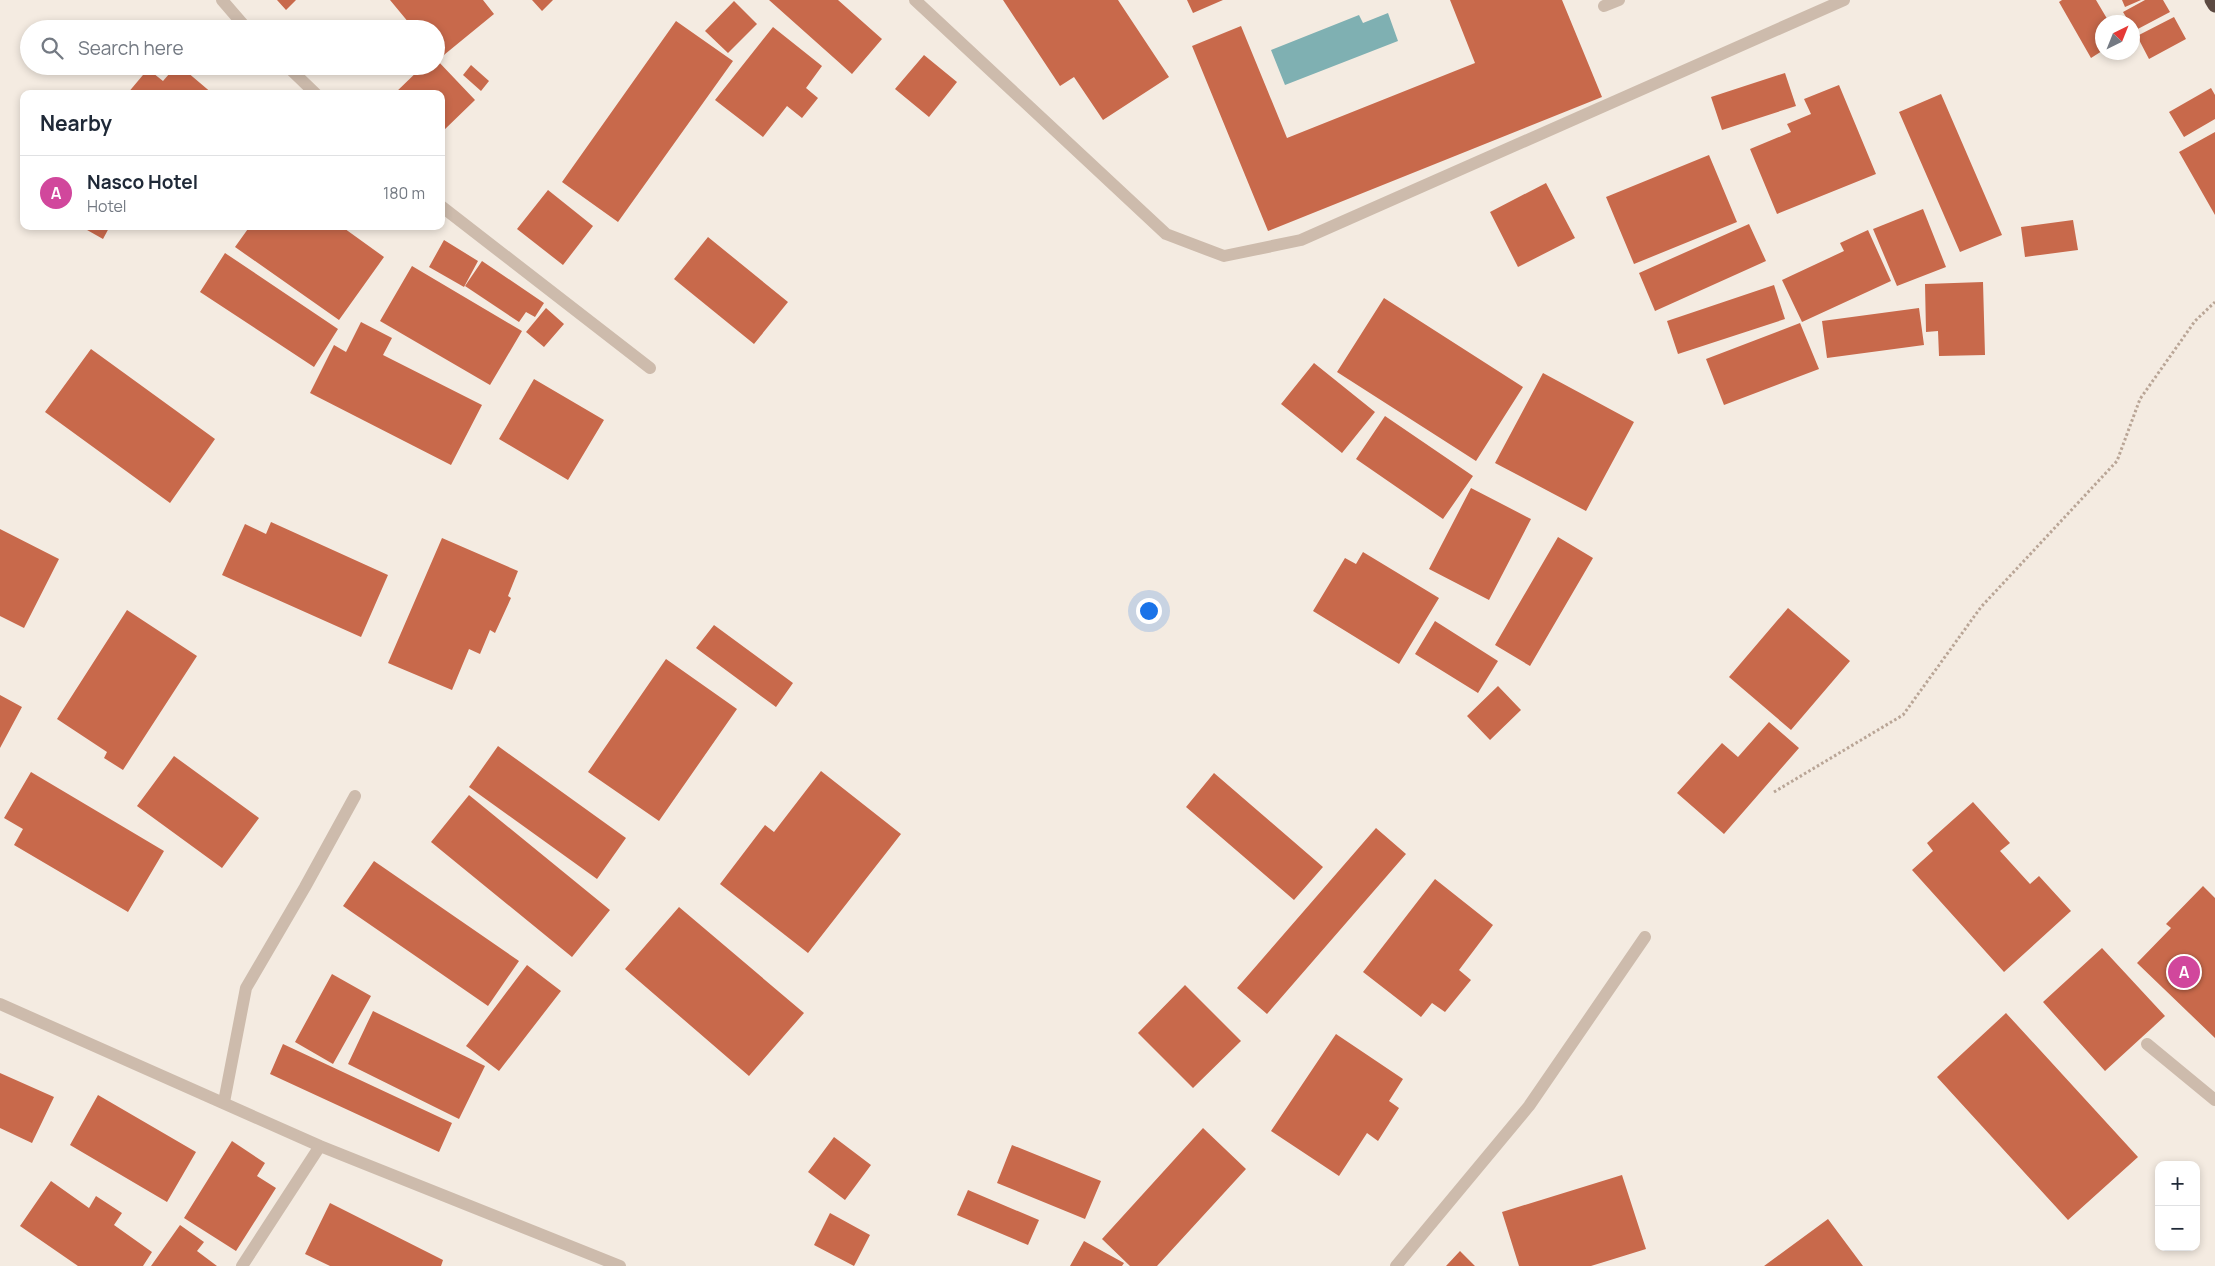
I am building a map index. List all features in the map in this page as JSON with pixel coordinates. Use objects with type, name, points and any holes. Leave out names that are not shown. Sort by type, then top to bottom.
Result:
[{"type":"highway","points":[[2212,0],[2215,4]]},
{"type":"street","points":[[222,0],[239,20]]},
{"type":"street","points":[[914,0],[1166,234],[1224,256],[1301,240],[1844,0]]},
{"type":"street","points":[[1604,6],[1619,0]]},
{"type":"street","points":[[296,75],[312,90]]},
{"type":"street","points":[[445,209],[650,368]]},
{"type":"street","points":[[224,1102],[246,988],[355,796]]},
{"type":"street","points":[[1396,1266],[1529,1106],[1645,937]]},
{"type":"street","points":[[0,1004],[320,1146],[620,1266]]},
{"type":"street","points":[[2147,1044],[2215,1100]]},
{"type":"street","points":[[242,1266],[320,1146]]},
{"type":"path","points":[[1774,792],[1903,715],[1981,607],[2117,461],[2140,399],[2195,321],[2215,302]]},
{"type":"water","points":[[1388,13],[1398,41],[1285,85],[1271,50],[1359,15],[1363,23]]},
{"type":"building","points":[[277,0],[296,0],[286,10]]},
{"type":"building","points":[[390,0],[483,0],[494,14],[445,54],[445,20],[407,20]]},
{"type":"building","points":[[532,0],[553,0],[542,11]]},
{"type":"building","points":[[769,0],[838,0],[882,39],[852,74]]},
{"type":"building","points":[[1003,0],[1118,0],[1169,77],[1103,120],[1074,77],[1060,86]]},
{"type":"building","points":[[1187,0],[1223,0],[1193,13]]},
{"type":"building","points":[[1450,0],[1562,0],[1602,97],[1268,231],[1192,46],[1241,26],[1287,138],[1475,63]]},
{"type":"building","points":[[2062,0],[2096,0],[2105,15],[2095,15],[2095,55],[2091,58],[2059,2]]},
{"type":"building","points":[[2122,0],[2141,0],[2125,7]]},
{"type":"building","points":[[2145,0],[2163,0],[2170,12],[2140,28],[2140,15],[2125,15],[2123,12]]},
{"type":"building","points":[[734,1],[757,24],[728,53],[705,31]]},
{"type":"building","points":[[2174,17],[2186,39],[2149,59],[2140,42],[2140,34]]},
{"type":"building","points":[[676,21],[733,61],[618,222],[562,182]]},
{"type":"building","points":[[773,27],[822,66],[806,88],[818,98],[802,118],[787,106],[763,137],[715,100]]},
{"type":"building","points":[[924,55],[957,82],[929,117],[895,89]]},
{"type":"building","points":[[471,65],[489,81],[481,91],[463,75]]},
{"type":"building","points":[[445,68],[475,100],[445,129],[445,90],[398,90],[414,75],[445,75]]},
{"type":"building","points":[[1785,73],[1796,106],[1722,130],[1711,97]]},
{"type":"building","points":[[143,75],[156,75],[163,81],[168,75],[191,75],[208,90],[130,90]]},
{"type":"building","points":[[1839,85],[1876,174],[1777,214],[1750,149],[1791,132],[1787,124],[1811,114],[1804,99]]},
{"type":"building","points":[[2211,88],[2215,95],[2215,119],[2184,137],[2169,112]]},
{"type":"building","points":[[1941,94],[2002,235],[1960,252],[1899,112]]},
{"type":"building","points":[[2215,132],[2215,215],[2179,152]]},
{"type":"building","points":[[1709,155],[1737,222],[1634,264],[1606,197]]},
{"type":"building","points":[[1546,183],[1575,238],[1518,267],[1490,212]]},
{"type":"building","points":[[548,190],[593,226],[563,265],[517,229]]},
{"type":"building","points":[[1923,209],[1946,267],[1897,286],[1873,229]]},
{"type":"building","points":[[2073,220],[2078,250],[2025,257],[2021,227]]},
{"type":"building","points":[[1749,224],[1766,261],[1655,311],[1639,273]]},
{"type":"building","points":[[87,230],[108,230],[103,239]]},
{"type":"building","points":[[247,230],[347,230],[384,257],[339,320],[235,247]]},
{"type":"building","points":[[1868,230],[1891,281],[1802,322],[1782,280],[1844,251],[1840,243]]},
{"type":"building","points":[[708,237],[788,302],[754,344],[674,279]]},
{"type":"building","points":[[444,240],[478,261],[464,287],[429,267]]},
{"type":"building","points":[[225,253],[338,329],[314,367],[200,292]]},
{"type":"building","points":[[482,261],[544,303],[535,317],[526,312],[519,322],[465,286]]},
{"type":"building","points":[[412,266],[522,331],[490,385],[380,321]]},
{"type":"building","points":[[1983,282],[1985,355],[1939,356],[1938,331],[1926,332],[1925,284]]},
{"type":"building","points":[[1774,285],[1785,319],[1678,354],[1667,321]]},
{"type":"building","points":[[1384,298],[1523,387],[1476,461],[1337,372]]},
{"type":"building","points":[[546,308],[564,324],[544,347],[526,332]]},
{"type":"building","points":[[1919,308],[1924,345],[1827,358],[1822,321]]},
{"type":"building","points":[[361,322],[392,338],[383,355],[482,405],[451,465],[310,393],[334,345],[346,352]]},
{"type":"building","points":[[1800,323],[1819,369],[1724,405],[1706,359]]},
{"type":"building","points":[[91,349],[215,439],[170,503],[45,412]]},
{"type":"building","points":[[1314,363],[1375,412],[1342,453],[1281,404]]},
{"type":"building","points":[[1543,373],[1634,422],[1586,511],[1495,463]]},
{"type":"building","points":[[534,379],[604,420],[568,480],[499,439]]},
{"type":"building","points":[[1385,416],[1473,476],[1443,519],[1356,459]]},
{"type":"building","points":[[1471,488],[1531,519],[1489,600],[1429,569]]},
{"type":"building","points":[[271,522],[388,575],[361,637],[222,575],[245,524],[266,534]]},
{"type":"building","points":[[0,529],[59,559],[24,628],[0,616]]},
{"type":"building","points":[[1558,537],[1593,558],[1530,666],[1495,645]]},
{"type":"building","points":[[442,538],[518,571],[508,596],[511,598],[495,633],[490,630],[480,654],[469,649],[452,690],[388,663]]},
{"type":"building","points":[[1363,552],[1439,598],[1399,664],[1313,611],[1345,558],[1356,564]]},
{"type":"building","points":[[1788,608],[1850,661],[1791,730],[1729,677]]},
{"type":"building","points":[[127,610],[197,656],[123,770],[104,758],[107,752],[57,719]]},
{"type":"building","points":[[1435,621],[1498,661],[1478,693],[1415,654]]},
{"type":"building","points":[[714,625],[793,683],[776,707],[696,648]]},
{"type":"building","points":[[666,659],[737,709],[659,821],[588,772]]},
{"type":"building","points":[[1498,686],[1521,710],[1490,740],[1467,716]]},
{"type":"building","points":[[0,695],[22,707],[0,748]]},
{"type":"building","points":[[1769,722],[1799,748],[1724,834],[1677,793],[1722,743],[1738,757]]},
{"type":"building","points":[[498,746],[626,838],[597,879],[469,787]]},
{"type":"building","points":[[174,756],[259,818],[222,868],[137,806]]},
{"type":"building","points":[[821,771],[901,834],[808,953],[720,884],[765,825],[774,832]]},
{"type":"building","points":[[31,772],[164,851],[128,912],[14,845],[23,829],[4,818]]},
{"type":"building","points":[[1214,773],[1323,867],[1294,900],[1186,807]]},
{"type":"building","points":[[469,795],[610,910],[572,957],[431,842]]},
{"type":"building","points":[[1973,802],[2010,843],[2000,851],[2030,884],[2039,876],[2071,911],[2004,972],[1912,870],[1933,851],[1927,843]]},
{"type":"building","points":[[1376,828],[1406,854],[1267,1014],[1237,988]]},
{"type":"building","points":[[374,861],[519,961],[488,1006],[343,906]]},
{"type":"building","points":[[1435,879],[1493,925],[1459,970],[1471,980],[1445,1012],[1432,1003],[1421,1017],[1363,972]]},
{"type":"building","points":[[2203,886],[2215,898],[2215,1038],[2137,963],[2171,928],[2166,924]]},
{"type":"building","points":[[679,907],[804,1013],[749,1076],[625,969]]},
{"type":"building","points":[[2102,948],[2165,1016],[2105,1071],[2043,1002]]},
{"type":"building","points":[[527,965],[561,991],[499,1071],[466,1046]]},
{"type":"building","points":[[332,974],[371,996],[333,1064],[295,1042]]},
{"type":"building","points":[[1185,985],[1241,1041],[1193,1088],[1138,1033]]},
{"type":"building","points":[[373,1011],[485,1066],[459,1119],[348,1064]]},
{"type":"building","points":[[2006,1013],[2138,1157],[2068,1220],[1937,1077]]},
{"type":"building","points":[[1336,1034],[1403,1079],[1389,1101],[1399,1108],[1378,1141],[1367,1133],[1339,1176],[1271,1131]]},
{"type":"building","points":[[283,1044],[452,1123],[439,1152],[270,1074]]},
{"type":"building","points":[[0,1073],[54,1097],[32,1143],[0,1128]]},
{"type":"building","points":[[98,1095],[196,1152],[167,1202],[70,1145]]},
{"type":"building","points":[[1203,1128],[1246,1169],[1157,1266],[1130,1266],[1102,1239]]},
{"type":"building","points":[[834,1137],[871,1165],[845,1200],[808,1172]]},
{"type":"building","points":[[232,1141],[265,1163],[257,1176],[276,1188],[236,1251],[184,1218]]},
{"type":"building","points":[[1012,1145],[1101,1181],[1085,1219],[997,1183]]},
{"type":"building","points":[[1622,1175],[1646,1249],[1591,1266],[1519,1266],[1502,1212]]},
{"type":"building","points":[[51,1181],[89,1208],[96,1196],[122,1213],[114,1225],[152,1252],[143,1266],[78,1266],[20,1226]]},
{"type":"building","points":[[968,1190],[1039,1220],[1028,1245],[957,1215]]},
{"type":"building","points":[[330,1203],[443,1260],[441,1266],[330,1266],[305,1254]]},
{"type":"building","points":[[830,1213],[870,1235],[854,1266],[814,1245]]},
{"type":"building","points":[[1828,1219],[1863,1266],[1764,1266]]},
{"type":"building","points":[[180,1225],[204,1242],[197,1251],[217,1266],[151,1266]]},
{"type":"building","points":[[1084,1241],[1124,1263],[1122,1266],[1070,1266]]},
{"type":"building","points":[[1460,1251],[1475,1266],[1446,1266]]},
{"type":"place","name":"Nasco Hotel","points":[[2184,972]]}]
